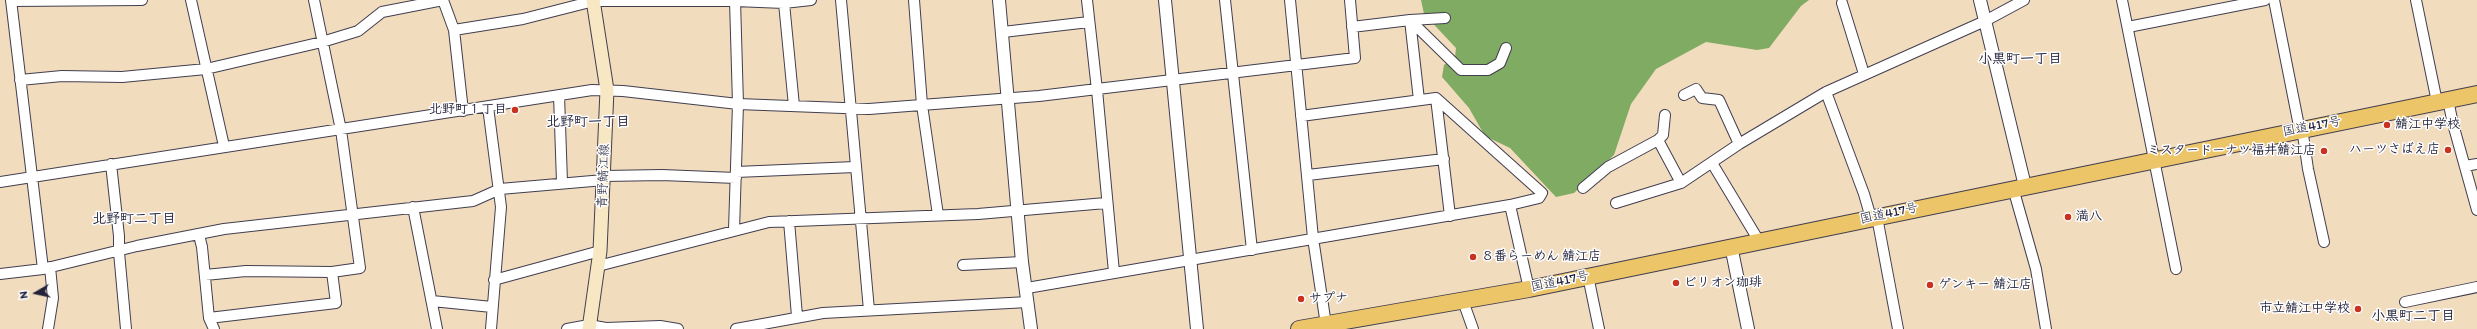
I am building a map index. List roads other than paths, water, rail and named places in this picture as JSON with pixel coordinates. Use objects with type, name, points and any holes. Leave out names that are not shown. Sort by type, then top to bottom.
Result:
[{"type":"highway","name":"国道417号","points":[[1299,329],[1326,325],[1359,324],[1463,301],[1529,289],[1731,246],[1874,218],[2154,158],[2477,94]]},
{"type":"main road","name":"青野鯖江線","points":[[589,327],[600,252],[607,90],[594,1]]},
{"type":"street","points":[[48,329],[52,298],[46,268],[33,177],[11,1],[142,0]]},
{"type":"street","points":[[190,0],[224,146]]},
{"type":"street","points":[[205,275],[246,271],[332,272],[360,268],[341,130],[314,0]]},
{"type":"street","points":[[20,80],[62,76],[122,77],[206,69],[322,42],[358,31],[382,12],[443,0],[454,30],[463,111]]},
{"type":"street","points":[[454,30],[524,19],[594,1],[735,0],[784,3],[811,0]]},
{"type":"street","points":[[734,230],[738,104],[735,0]]},
{"type":"street","points":[[841,0],[849,108],[869,310]]},
{"type":"street","points":[[914,0],[922,105],[938,215]]},
{"type":"street","points":[[1000,0],[1022,262],[1027,288],[1031,329]]},
{"type":"street","points":[[1087,0],[1114,272]]},
{"type":"street","points":[[1164,0],[1197,329]]},
{"type":"street","points":[[1225,0],[1252,250]]},
{"type":"street","points":[[1290,0],[1313,238],[1326,325]]},
{"type":"street","points":[[0,182],[592,90],[607,90],[738,104],[869,108],[1097,90],[1173,79],[1355,58],[1350,0]]},
{"type":"street","points":[[1980,0],[2036,269],[2046,329]]},
{"type":"street","points":[[1616,203],[1681,183],[1739,144],[1826,92],[1985,21],[2024,0]]},
{"type":"street","points":[[2122,0],[2176,269]]},
{"type":"street","points":[[2128,27],[2265,0]]},
{"type":"street","points":[[2274,0],[2298,121],[2302,128],[2308,169],[2324,242]]},
{"type":"street","points":[[2416,0],[2443,101],[2465,166],[2477,210]]},
{"type":"street","points":[[784,3],[794,106]]},
{"type":"street","points":[[1842,3],[1864,74]]},
{"type":"street","points":[[1352,27],[1410,20],[1445,18]]},
{"type":"street","points":[[1410,20],[1461,70],[1488,70],[1500,63],[1506,48]]},
{"type":"street","points":[[1410,20],[1419,100]]},
{"type":"street","points":[[1003,32],[1089,22]]},
{"type":"street","points":[[1684,95],[1696,89],[1702,98],[1719,100],[1739,144]]},
{"type":"street","points":[[1826,92],[1874,218],[1898,329]]},
{"type":"street","points":[[559,96],[562,182]]},
{"type":"street","points":[[1027,288],[1510,205],[1539,198],[1542,193],[1436,98],[1302,116]]},
{"type":"street","points":[[1436,98],[1450,216]]},
{"type":"street","points":[[488,107],[500,189],[501,207],[491,329]]},
{"type":"street","points":[[1583,188],[1608,167],[1658,140],[1663,135],[1665,115]]},
{"type":"street","points":[[1658,140],[1681,183]]},
{"type":"street","points":[[1308,175],[1444,159]]},
{"type":"street","points":[[1712,163],[1759,241]]},
{"type":"street","points":[[111,164],[119,236],[119,252],[126,329]]},
{"type":"street","points":[[2465,166],[2477,164]]},
{"type":"street","points":[[0,274],[46,268],[119,252],[137,246],[224,229],[473,200],[500,189],[604,178],[662,174],[736,175],[855,166]]},
{"type":"street","points":[[598,266],[769,222],[1018,211],[1106,203]]},
{"type":"street","points":[[1510,205],[1529,289]]},
{"type":"street","points":[[414,207],[437,329]]},
{"type":"street","points":[[789,221],[797,316]]},
{"type":"street","points":[[199,234],[209,318],[214,329]]},
{"type":"street","points":[[1731,246],[1748,329]]},
{"type":"street","points":[[494,280],[600,252]]},
{"type":"street","points":[[962,265],[1022,262]]},
{"type":"street","points":[[209,318],[336,303],[332,272]]},
{"type":"street","points":[[1588,276],[1599,329]]},
{"type":"street","points":[[2405,302],[2477,287]]},
{"type":"street","points":[[432,301],[492,307]]},
{"type":"street","points":[[1463,301],[1473,329]]},
{"type":"street","points":[[736,329],[797,316],[869,310],[1028,302]]},
{"type":"street","points":[[567,329],[589,327],[606,328],[660,326],[678,329]]},
{"type":"place","name":"北野町１丁目","points":[[515,110]]},
{"type":"place","name":"鯖江中学校","points":[[2387,125]]},
{"type":"place","name":"ハーツさばえ店","points":[[2448,150]]},
{"type":"place","name":"ミスタードーナツ福井鯖江店","points":[[2324,151]]},
{"type":"place","name":"満八","points":[[2068,217]]},
{"type":"place","name":"８番らーめん 鯖江店","points":[[1473,257]]},
{"type":"place","name":"ビリオン珈琲","points":[[1676,283]]},
{"type":"place","name":"ゲンキー 鯖江店","points":[[1930,285]]},
{"type":"place","name":"サプナ","points":[[1301,299]]},
{"type":"place","name":"市立鯖江中学校","points":[[2358,309]]},
{"type":"district","name":"小黒町一丁目","points":[[2020,59]]},
{"type":"district","name":"北野町一丁目","points":[[588,122]]},
{"type":"district","name":"北野町二丁目","points":[[134,219]]},
{"type":"district","name":"小黒町二丁目","points":[[2413,316]]}]
